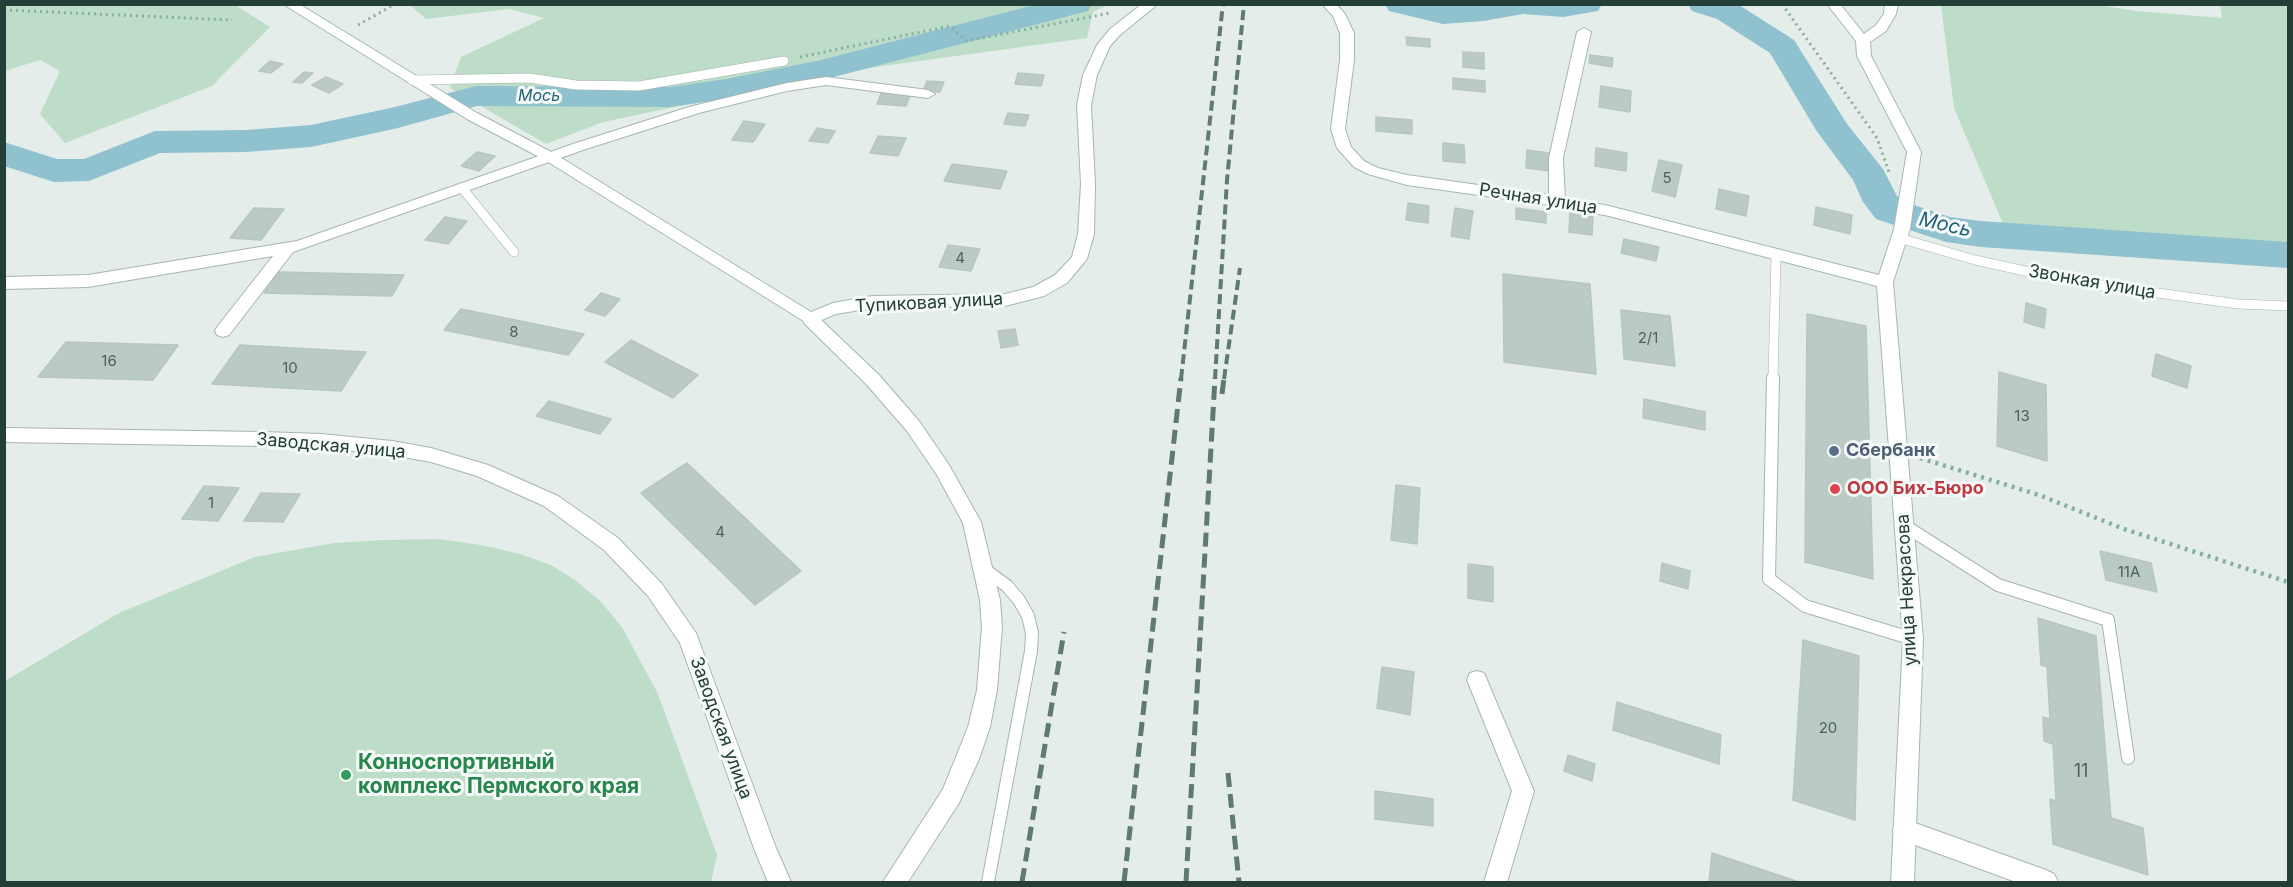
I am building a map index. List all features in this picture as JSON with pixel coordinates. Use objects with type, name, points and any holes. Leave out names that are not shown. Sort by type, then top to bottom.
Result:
[{"type":"street","points":[[289,4],[472,116],[550,158],[810,319],[873,380],[943,470],[972,522],[984,569],[992,627],[987,690],[979,727],[968,759],[951,796],[895,882]]},
{"type":"street","name":"Тупиковая улица","points":[[810,319],[834,309],[872,302],[1005,300],[1038,292],[1061,279],[1079,259],[1086,234],[1088,184],[1084,105],[1090,75],[1104,45],[1135,15],[1152,4]]},
{"type":"street","name":"Речная улица","points":[[1328,4],[1339,14],[1347,33],[1347,60],[1338,129],[1344,148],[1351,158],[1373,171],[1407,180],[1557,201],[1609,211],[1776,256],[1885,282]]},
{"type":"street","points":[[1833,4],[1863,41],[1881,28],[1890,14],[1892,4]]},
{"type":"street","points":[[1557,201],[1556,158],[1584,32]]},
{"type":"street","name":"улица Некрасова","points":[[1863,41],[1864,56],[1914,152],[1908,201],[1901,233],[1885,282],[1914,639],[1903,882]]},
{"type":"street","points":[[4,283],[88,281],[288,248],[694,110],[816,82],[826,81],[928,94]]},
{"type":"street","points":[[223,331],[288,248]]},
{"type":"street","name":"Заводская улица","points":[[4,435],[297,441],[392,448],[431,455],[482,470],[551,501],[611,544],[655,590],[690,639],[766,851],[780,882]]},
{"type":"street","points":[[1477,680],[1522,791],[1496,882]]},
{"type":"street","points":[[1904,830],[2046,882]]},
{"type":"lane","points":[[412,80],[529,78],[576,85],[639,86],[784,61]]},
{"type":"lane","points":[[462,188],[514,252]]},
{"type":"lane","name":"Звонкая улица","points":[[1901,233],[1975,260],[2070,281],[2238,304],[2289,306]]},
{"type":"lane","points":[[1776,256],[1768,579],[1805,606],[1914,639]]},
{"type":"lane","points":[[1905,526],[1998,585],[2108,620],[2128,758]]},
{"type":"lane","points":[[984,569],[1007,586],[1020,600],[1028,616],[1032,633],[1031,651],[988,882]]},
{"type":"path","points":[[338,35],[395,4]]},
{"type":"path","points":[[1782,4],[1877,138],[1890,177]]},
{"type":"path","points":[[4,10],[232,20]]},
{"type":"path","points":[[784,61],[950,26],[967,41],[1107,13],[1135,15]]},
{"type":"path","points":[[1899,451],[2039,495],[2124,529],[2289,582]]},
{"type":"green space","points":[[5,4],[235,5],[270,27],[212,86],[65,143],[40,114],[60,71],[40,60],[5,71]]},
{"type":"green space","points":[[416,4],[1108,5],[1093,12],[1087,38],[847,71],[603,122],[546,144],[450,88],[461,57],[544,18],[509,9],[426,19],[412,7]]},
{"type":"green space","points":[[1941,5],[2099,5],[2136,11],[2222,18],[2220,5],[2288,5],[2288,243],[2004,226],[1954,108]]},
{"type":"green space","name":"Конноспортивный комплекс Пермского края","points":[[439,539],[520,554],[551,565],[575,580],[601,602],[622,627],[658,694],[717,855],[711,882],[5,882],[5,681],[119,613],[255,557],[334,543]]},
{"type":"building","points":[[1406,37],[1430,39],[1430,47],[1407,45]]},
{"type":"building","points":[[1463,52],[1484,53],[1484,69],[1463,67]]},
{"type":"building","points":[[1590,55],[1613,58],[1612,67],[1589,63]]},
{"type":"building","points":[[270,61],[283,64],[271,73],[259,71]]},
{"type":"building","points":[[304,72],[313,73],[302,83],[293,82]]},
{"type":"building","points":[[1018,73],[1044,75],[1041,86],[1015,84]]},
{"type":"building","points":[[326,77],[343,84],[329,93],[312,85]]},
{"type":"building","points":[[1453,78],[1485,81],[1485,92],[1453,89]]},
{"type":"building","points":[[927,81],[944,82],[940,92],[923,91]]},
{"type":"building","points":[[1601,86],[1631,91],[1630,112],[1599,107]]},
{"type":"building","points":[[882,91],[911,93],[906,106],[877,104]]},
{"type":"building","points":[[1008,113],[1029,115],[1025,126],[1004,124]]},
{"type":"building","points":[[1376,117],[1412,120],[1412,134],[1376,131]]},
{"type":"building","points":[[744,121],[765,124],[753,142],[732,140]]},
{"type":"building","points":[[817,128],[835,131],[828,143],[809,141]]},
{"type":"building","points":[[878,136],[906,138],[898,156],[870,153]]},
{"type":"building","points":[[1443,143],[1464,145],[1465,163],[1443,161]]},
{"type":"building","points":[[1596,148],[1627,153],[1626,171],[1595,166]]},
{"type":"building","points":[[1527,150],[1549,153],[1549,171],[1526,168]]},
{"type":"building","points":[[477,152],[495,156],[479,171],[461,166]]},
{"type":"building","points":[[1659,160],[1682,165],[1675,197],[1652,191]]},
{"type":"building","points":[[952,164],[1007,171],[1000,189],[944,181]]},
{"type":"building","points":[[1719,189],[1749,196],[1746,216],[1716,209]]},
{"type":"building","points":[[1408,203],[1429,206],[1428,223],[1406,220]]},
{"type":"building","points":[[1816,207],[1852,215],[1850,234],[1814,225]]},
{"type":"building","points":[[254,208],[284,209],[261,240],[230,238]]},
{"type":"building","points":[[1455,208],[1473,211],[1469,239],[1451,236]]},
{"type":"building","points":[[1516,208],[1546,212],[1546,223],[1516,219]]},
{"type":"building","points":[[1570,213],[1593,217],[1592,235],[1569,232]]},
{"type":"building","points":[[445,217],[467,221],[448,244],[425,240]]},
{"type":"building","points":[[1624,239],[1659,247],[1656,261],[1621,253]]},
{"type":"building","points":[[948,245],[980,249],[971,271],[939,267]]},
{"type":"building","points":[[278,272],[404,275],[392,296],[264,293]]},
{"type":"building","points":[[1503,274],[1590,284],[1596,374],[1504,362]]},
{"type":"building","points":[[601,293],[620,299],[605,316],[585,310]]},
{"type":"building","points":[[2026,303],[2046,309],[2044,328],[2024,322]]},
{"type":"building","points":[[461,309],[584,334],[568,355],[444,330]]},
{"type":"building","points":[[1621,310],[1670,316],[1675,366],[1624,359]]},
{"type":"building","points":[[1807,314],[1866,326],[1873,579],[1805,562]]},
{"type":"building","points":[[1015,329],[1018,345],[1001,348],[998,331]]},
{"type":"building","points":[[631,340],[698,375],[673,398],[605,362]]},
{"type":"building","points":[[66,342],[178,345],[153,380],[38,377]]},
{"type":"building","points":[[240,345],[366,352],[341,391],[212,384]]},
{"type":"building","points":[[2156,354],[2191,366],[2187,388],[2152,376]]},
{"type":"building","points":[[1999,372],[2046,385],[2047,461],[1997,446]]},
{"type":"building","points":[[1644,399],[1705,412],[1705,430],[1643,418]]},
{"type":"building","points":[[549,401],[611,419],[600,434],[536,416]]},
{"type":"building","points":[[687,463],[801,571],[755,605],[641,493]]},
{"type":"building","points":[[1396,485],[1420,488],[1417,544],[1391,540]]},
{"type":"building","points":[[204,486],[239,488],[218,521],[182,519]]},
{"type":"building","points":[[261,493],[300,494],[283,522],[244,521]]},
{"type":"building","points":[[2100,551],[2151,563],[2157,592],[2106,580]]},
{"type":"building","points":[[1662,563],[1690,571],[1688,589],[1660,581]]},
{"type":"building","points":[[1468,564],[1493,567],[1493,602],[1468,598]]},
{"type":"building","points":[[2038,618],[2096,636],[2111,818],[2143,828],[2148,875],[2053,844],[2050,799],[2056,801],[2053,744],[2044,741],[2043,717],[2050,719],[2047,667],[2041,665]]},
{"type":"building","points":[[1803,640],[1859,656],[1855,820],[1793,800]]},
{"type":"building","points":[[1382,667],[1414,672],[1410,715],[1377,708]]},
{"type":"building","points":[[1617,702],[1721,735],[1719,764],[1613,730]]},
{"type":"building","points":[[1568,755],[1595,764],[1592,781],[1564,771]]},
{"type":"building","points":[[1375,791],[1433,799],[1433,826],[1375,819]]},
{"type":"building","points":[[1712,853],[1799,882],[1709,882]]},
{"type":"waterway","name":"Мось","points":[[4,153],[54,171],[89,170],[155,142],[246,141],[311,136],[398,117],[476,96],[670,97],[726,89],[818,71],[1077,4]]},
{"type":"waterway","name":"Мось","points":[[1400,4],[1443,15],[1483,12],[1523,5],[1563,8],[1587,4]]},
{"type":"waterway","name":"Мось","points":[[1703,4],[1728,12],[1783,47],[1833,130],[1870,177],[1881,202],[1889,210],[1946,229],[1981,234],[2288,255]]},
{"type":"railway","points":[[1181,379],[1223,4]]},
{"type":"railway","points":[[1215,379],[1227,180],[1244,4]]},
{"type":"railway","points":[[1224,379],[1240,268]]},
{"type":"railway","points":[[1124,882],[1181,378]]},
{"type":"railway","points":[[1186,882],[1215,378]]},
{"type":"railway","points":[[1222,394],[1224,378]]},
{"type":"railway","points":[[1022,882],[1064,632]]},
{"type":"railway","points":[[1228,773],[1239,882]]},
{"type":"place","name":"Сбербанк","points":[[1834,451]]},
{"type":"place","name":"ООО Бих-Бюро","points":[[1835,489]]},
{"type":"place","name":"Конноспортивный комплекс Пермского края","points":[[346,775]]}]
